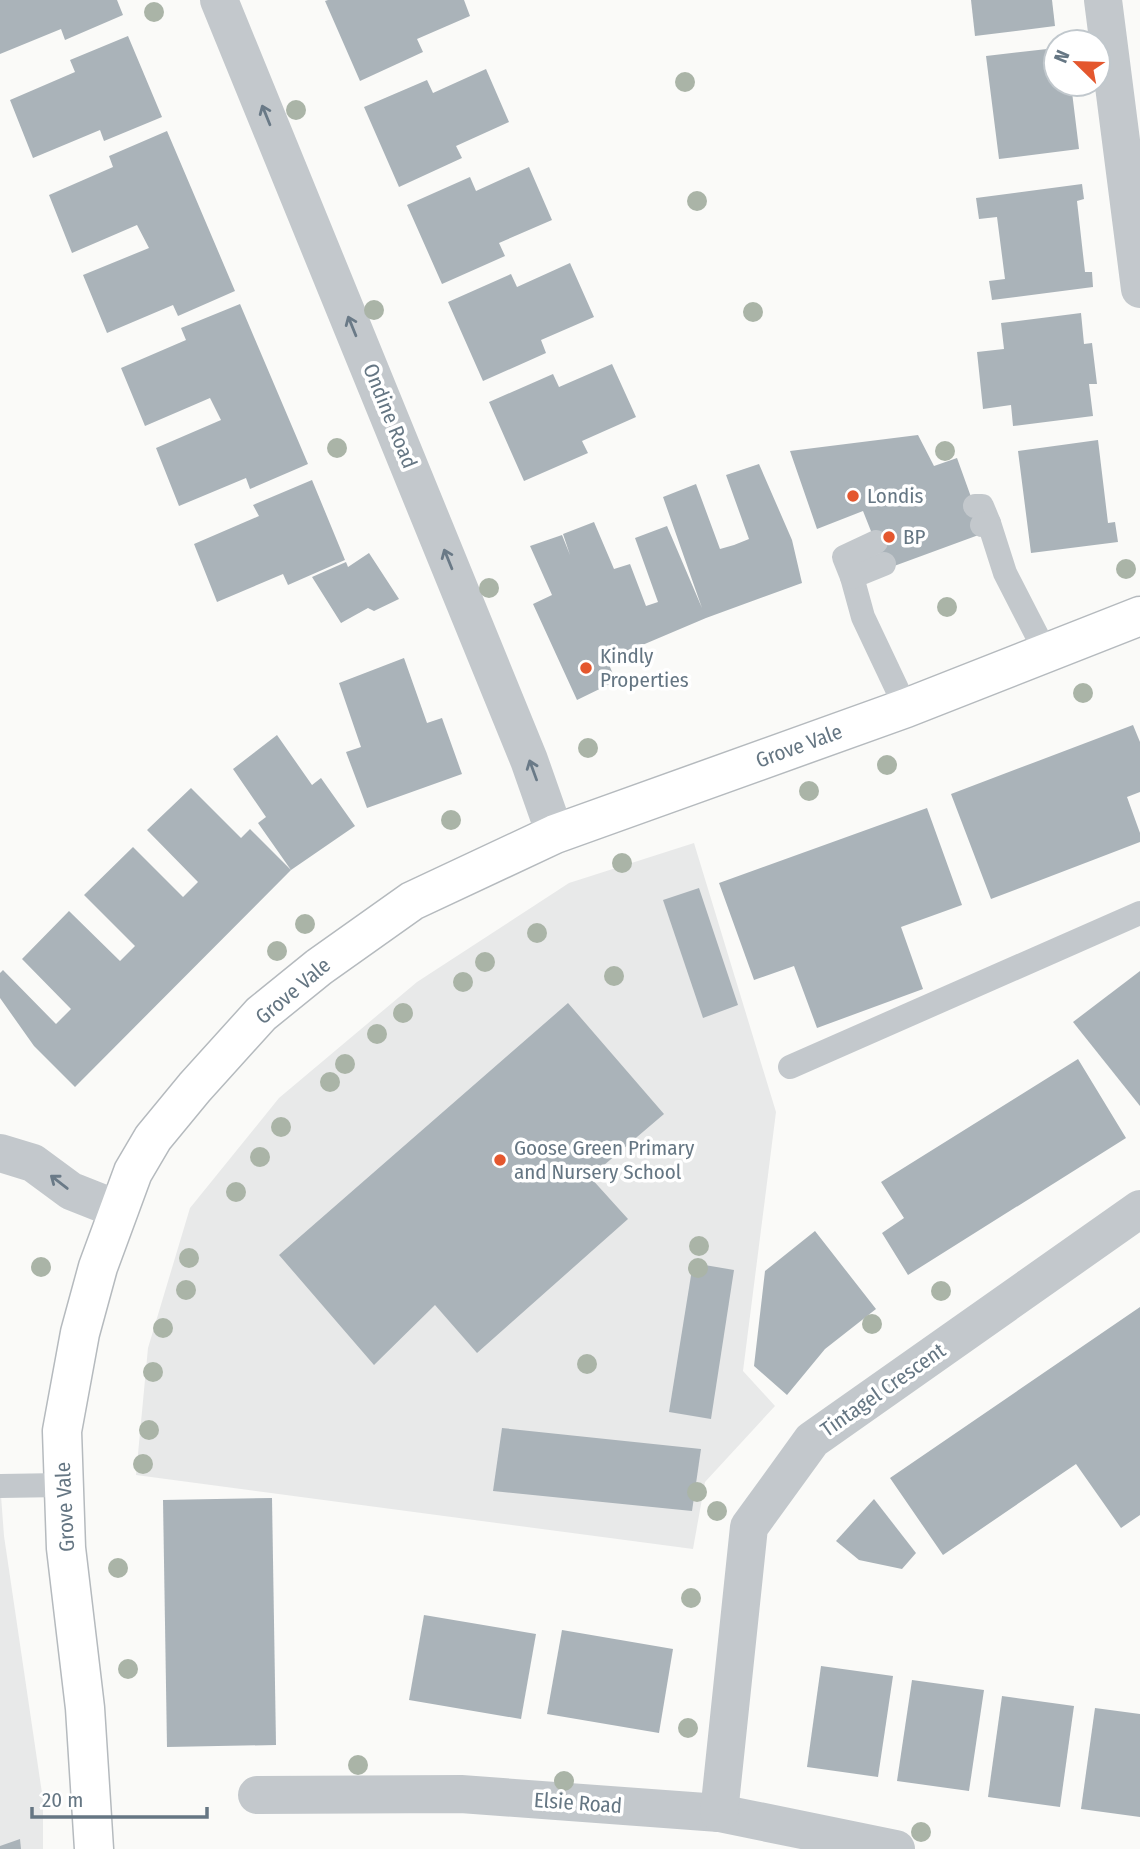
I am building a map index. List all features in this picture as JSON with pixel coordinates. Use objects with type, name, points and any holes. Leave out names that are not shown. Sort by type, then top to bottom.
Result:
[{"type":"main road","name":"Grove Vale","points":[[94,1849],[85,1708],[62,1485],[62,1431],[68,1384],[98,1267],[133,1172],[153,1138],[261,1014],[319,967],[412,901],[555,834],[906,708],[1140,616]]},
{"type":"street","name":"Ondine Road","points":[[219,0],[519,735],[555,834]]},
{"type":"street","points":[[1103,0],[1140,289]]},
{"type":"street","points":[[0,1153],[33,1163],[71,1191],[119,1210]]},
{"type":"street","name":"Tintagel Crescent","points":[[719,1813],[750,1527],[812,1440],[1140,1209]]},
{"type":"street","name":"Elsie Road","points":[[257,1796],[461,1794],[719,1813],[896,1849]]},
{"type":"lane","points":[[982,518],[1005,573],[1046,653]]},
{"type":"lane","points":[[880,553],[852,577],[863,617],[906,708]]},
{"type":"lane","points":[[790,1067],[1140,913]]},
{"type":"lane","points":[[0,1486],[62,1485]]},
{"type":"shaded area","name":"Goose Green Primary and Nursery School","points":[[694,843],[776,1112],[743,1371],[775,1406],[705,1482],[693,1549],[136,1475],[148,1348],[190,1208],[279,1098],[417,982],[569,883]]},
{"type":"shaded area","points":[[0,1482],[4,1536],[43,1800],[43,1849],[0,1849]]},
{"type":"building","points":[[0,0],[117,0],[123,15],[65,40],[61,29],[0,54]]},
{"type":"building","points":[[464,0],[470,16],[417,39],[423,52],[360,81],[325,1]]},
{"type":"building","points":[[971,0],[1052,0],[1055,26],[975,36]]},
{"type":"building","points":[[128,36],[162,117],[104,141],[100,130],[33,158],[10,100],[75,72],[70,60]]},
{"type":"building","points":[[1042,50],[1042,98],[1073,98],[1079,149],[999,159],[986,56]]},
{"type":"building","points":[[486,69],[509,122],[456,146],[462,158],[399,187],[364,107],[427,80],[433,93]]},
{"type":"building","points":[[167,131],[235,291],[178,316],[173,305],[107,333],[83,275],[149,248],[137,225],[72,253],[49,195],[113,167],[109,156]]},
{"type":"building","points":[[529,167],[552,220],[499,243],[505,256],[442,284],[407,205],[470,177],[476,191]]},
{"type":"building","points":[[1082,184],[1084,199],[1077,201],[1085,272],[1092,272],[1093,287],[992,300],[989,281],[1005,279],[997,217],[979,219],[976,198]]},
{"type":"building","points":[[570,263],[594,317],[541,340],[546,353],[483,381],[448,302],[511,274],[517,287]]},
{"type":"building","points":[[240,304],[308,464],[250,489],[246,478],[179,506],[156,448],[221,420],[210,398],[145,426],[121,368],[186,340],[181,328]]},
{"type":"building","points":[[1081,313],[1084,344],[1092,343],[1097,384],[1089,384],[1093,416],[1013,426],[1011,405],[983,409],[977,352],[1004,349],[1001,323]]},
{"type":"building","points":[[612,364],[636,417],[582,441],[588,453],[524,481],[489,402],[553,374],[559,387]]},
{"type":"building","points":[[918,435],[934,466],[957,458],[984,533],[886,569],[863,511],[817,529],[790,451]]},
{"type":"building","points":[[1098,440],[1108,523],[1115,522],[1118,542],[1031,553],[1018,451]]},
{"type":"building","points":[[759,464],[792,540],[802,583],[706,618],[607,660],[616,681],[577,700],[533,604],[552,595],[530,546],[562,535],[570,555],[563,534],[594,522],[614,569],[630,564],[646,606],[658,602],[635,538],[667,526],[702,608],[663,497],[696,484],[720,549],[734,545],[749,539],[726,475]]},
{"type":"building","points":[[312,480],[345,560],[288,585],[283,574],[217,602],[194,544],[259,516],[253,505]]},
{"type":"building","points":[[369,553],[399,599],[374,611],[368,608],[341,623],[312,577],[346,562],[348,567]]},
{"type":"building","points":[[404,658],[427,723],[442,718],[462,774],[367,808],[346,752],[361,747],[339,683]]},
{"type":"building","points":[[1133,725],[1140,742],[1140,792],[1127,797],[1140,833],[1140,842],[991,899],[951,794]]},
{"type":"building","points":[[277,735],[312,785],[321,778],[355,826],[291,870],[258,823],[266,817],[233,769]]},
{"type":"building","points":[[191,788],[241,838],[250,829],[291,870],[75,1087],[34,1046],[0,998],[0,973],[3,970],[56,1024],[71,1009],[22,959],[69,911],[120,961],[135,946],[84,895],[133,847],[183,897],[198,882],[147,830]]},
{"type":"building","points":[[927,808],[962,905],[901,927],[923,989],[817,1028],[794,966],[754,980],[719,883]]},
{"type":"building","points":[[699,888],[738,1005],[703,1018],[663,900]]},
{"type":"building","points":[[1140,971],[1140,1106],[1073,1022]]},
{"type":"building","points":[[568,1003],[664,1114],[590,1177],[628,1219],[477,1353],[435,1305],[374,1365],[279,1255]]},
{"type":"building","points":[[1078,1059],[1126,1138],[908,1275],[882,1233],[904,1218],[881,1182]]},
{"type":"building","points":[[815,1231],[876,1309],[825,1349],[787,1395],[754,1366],[765,1271]]},
{"type":"building","points":[[693,1263],[734,1270],[711,1419],[669,1412]]},
{"type":"building","points":[[1140,1307],[1140,1515],[1121,1528],[1076,1464],[943,1555],[890,1478]]},
{"type":"building","points":[[502,1428],[701,1449],[692,1511],[493,1491]]},
{"type":"building","points":[[272,1498],[276,1745],[167,1747],[163,1500]]},
{"type":"building","points":[[874,1499],[916,1553],[902,1569],[859,1560],[836,1541]]},
{"type":"building","points":[[424,1615],[536,1634],[521,1719],[409,1700]]},
{"type":"building","points":[[562,1630],[673,1649],[659,1733],[547,1714]]},
{"type":"building","points":[[821,1666],[893,1676],[878,1777],[807,1767]]},
{"type":"building","points":[[912,1680],[984,1690],[969,1791],[897,1781]]},
{"type":"building","points":[[1002,1696],[1074,1706],[1060,1807],[988,1797]]},
{"type":"building","points":[[1095,1708],[1140,1714],[1140,1817],[1081,1809]]},
{"type":"building","points":[[20,1839],[21,1849],[0,1849],[0,1846]]},
{"type":"place","name":"Londis","points":[[853,496]]},
{"type":"place","name":"BP","points":[[889,537]]},
{"type":"place","name":"Kindly Properties","points":[[586,668]]},
{"type":"place","name":"Goose Green Primary and Nursery School","points":[[500,1160]]}]
